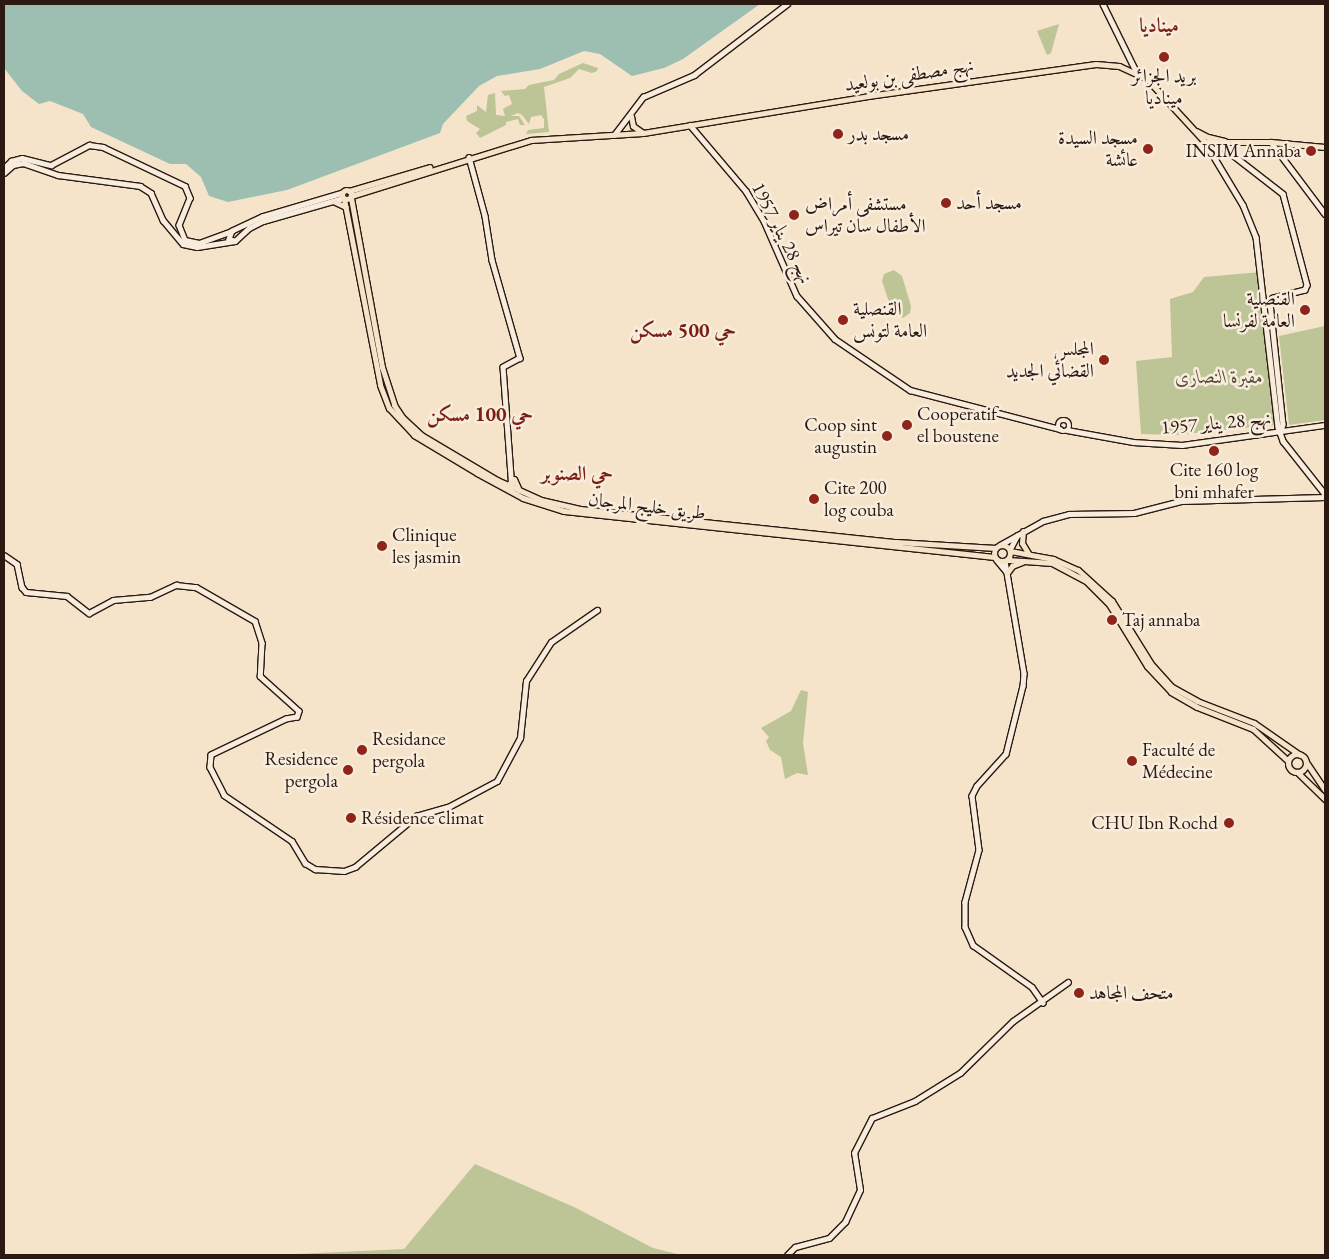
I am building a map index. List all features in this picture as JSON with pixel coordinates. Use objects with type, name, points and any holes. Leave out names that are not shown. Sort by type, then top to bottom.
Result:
[{"type":"main road","points":[[616,136],[643,97],[694,75],[787,4]]},
{"type":"main road","points":[[1103,4],[1137,73]]},
{"type":"main road","name":"نهج مصطفى بن بولعيد","points":[[469,157],[531,140],[643,133],[1096,64],[1137,73],[1153,84],[1205,142],[1271,142],[1325,147]]},
{"type":"main road","points":[[631,114],[634,128],[643,133]]},
{"type":"main road","name":"نهج مصطفى بن بولعيد","points":[[1188,124],[1215,141]]},
{"type":"main road","name":"نهج 28 يناير 1957","points":[[690,125],[750,198],[792,288],[824,331],[867,364],[910,390],[1060,429],[1158,445],[1281,432],[1325,425]]},
{"type":"main road","points":[[1212,152],[1215,141],[1283,194],[1306,289],[1271,301],[1276,383]]},
{"type":"main road","points":[[1205,142],[1248,214],[1256,237],[1281,432],[1285,445],[1325,496]]},
{"type":"main road","points":[[1271,142],[1325,214]]},
{"type":"main road","points":[[4,168],[11,161],[22,158],[51,165],[89,145],[103,146],[185,186],[190,203],[179,225],[173,228]]},
{"type":"main road","points":[[179,225],[183,238],[193,243],[232,231],[262,217],[360,193],[469,157]]},
{"type":"main road","points":[[4,173],[13,165],[23,162],[58,175],[142,187],[152,194],[162,217],[173,228],[180,241],[190,246],[235,241],[257,224],[469,157]]},
{"type":"main road","points":[[469,157],[485,216],[492,260],[520,358],[503,367],[514,480],[519,490]]},
{"type":"main road","points":[[333,201],[350,209],[360,193]]},
{"type":"main road","name":"طريق خليج المرجان","points":[[347,196],[384,396],[396,417],[430,446],[511,488],[531,501],[581,514],[1006,560],[1031,560],[1063,567],[1096,589],[1118,616],[1146,666],[1171,692],[1197,707],[1253,729],[1288,761]]},
{"type":"main road","points":[[232,231],[229,239],[235,241]]},
{"type":"main road","name":"نهج 28 يناير 1957","points":[[1044,424],[1065,420],[1080,432]]},
{"type":"main road","points":[[1060,422],[1060,429]]},
{"type":"main road","points":[[1068,430],[1069,423]]},
{"type":"main road","points":[[511,488],[514,480]]},
{"type":"main road","name":"طريق خليج المرجان","points":[[511,488],[558,505],[649,517],[896,542],[998,547]]},
{"type":"main road","points":[[1008,573],[996,558],[998,547],[1023,531],[1062,515],[1134,513],[1174,502],[1325,496]]},
{"type":"main road","points":[[1023,531],[1022,543],[1028,553]]},
{"type":"main road","points":[[1018,535],[1006,560],[1024,673],[1023,686],[1006,754],[977,786],[972,796],[979,850],[964,911],[966,931],[971,942],[1019,977],[1035,986],[1044,1002]]},
{"type":"main road","points":[[998,547],[1065,563],[1098,586],[1122,615],[1150,664],[1172,687],[1196,701],[1254,723],[1300,755],[1325,790]]},
{"type":"main road","points":[[4,556],[17,564],[22,587],[26,592],[66,596],[89,613],[113,600],[150,597],[176,585],[196,587],[255,621],[262,643],[260,676],[298,708],[298,714],[211,755],[210,767],[224,795],[292,841],[309,866],[344,872],[361,864],[416,816],[450,806],[497,780],[520,738],[526,681],[551,642],[597,610]]},
{"type":"main road","points":[[1008,573],[1012,566],[1031,560]]},
{"type":"main road","points":[[1300,755],[1291,756],[1288,761],[1290,769],[1297,772],[1325,799]]},
{"type":"main road","points":[[1297,772],[1304,769],[1305,761]]},
{"type":"main road","points":[[787,1255],[795,1247],[830,1238],[845,1222],[860,1190],[854,1153],[868,1122],[879,1114],[915,1101],[960,1073],[1010,1024],[1044,1002],[1068,982],[1044,1002]]},
{"type":"green space","points":[[1059,24],[1051,53],[1047,55],[1037,31]]},
{"type":"green space","points":[[583,63],[598,68],[597,71],[592,73],[579,69],[570,78],[544,87],[549,132],[526,134],[528,130],[544,128],[544,119],[541,115],[531,117],[529,124],[518,113],[511,116],[519,116],[525,125],[520,125],[518,119],[506,122],[506,125],[480,138],[476,133],[480,129],[467,121],[466,116],[477,111],[477,105],[486,112],[488,95],[495,93],[496,115],[505,116],[503,109],[512,104],[509,95],[505,96],[501,91],[525,89],[529,85],[554,80],[559,74]]},
{"type":"green space","points":[[894,270],[902,276],[911,306],[910,313],[903,318],[893,314],[882,281],[884,274]]},
{"type":"green space","name":"مقبرة النصارى","points":[[1261,272],[1275,425],[1175,435],[1141,434],[1136,361],[1172,357],[1170,299],[1193,292],[1204,277]]},
{"type":"green space","points":[[1325,326],[1325,420],[1289,425],[1279,336]]},
{"type":"green space","points":[[801,690],[808,692],[803,743],[808,775],[797,773],[785,779],[781,757],[770,750],[766,741],[769,737],[761,728],[791,711]]},
{"type":"green space","points":[[475,1164],[574,1207],[653,1248],[681,1255],[275,1255],[404,1249]]},
{"type":"shaded area","points":[[4,4],[760,4],[683,59],[664,68],[632,76],[600,54],[584,51],[540,69],[497,76],[479,86],[443,124],[440,133],[287,190],[228,202],[209,196],[201,177],[186,164],[170,164],[91,127],[83,114],[50,101],[39,104],[22,91],[4,68]]},
{"type":"place","name":"بريد الجزائر ميناديا","points":[[1164,57]]},
{"type":"place","name":"مسجد بدر","points":[[838,134]]},
{"type":"place","name":"مسجد السيدة عائشة","points":[[1148,149]]},
{"type":"place","name":"INSIM Annaba","points":[[1311,151]]},
{"type":"place","name":"مسجد أحد","points":[[946,203]]},
{"type":"place","name":"مستشفى أمراض الأطفال سان تيراس","points":[[794,215]]},
{"type":"place","name":"القنصلية العامة لفرنسا","points":[[1305,310]]},
{"type":"place","name":"القنصلية العامة لتونس","points":[[843,320]]},
{"type":"place","name":"المجلس القضائي الجديد","points":[[1104,360]]},
{"type":"place","name":"Cooperatif el boustene","points":[[907,425]]},
{"type":"place","name":"Coop sint augustin","points":[[887,436]]},
{"type":"place","name":"Cite 160 log bni mhafer","points":[[1214,451]]},
{"type":"place","name":"Cite 200 log couba","points":[[814,499]]},
{"type":"place","name":"Clinique les jasmin","points":[[382,546]]},
{"type":"place","name":"Taj annaba","points":[[1112,620]]},
{"type":"place","name":"Residance pergola","points":[[362,750]]},
{"type":"place","name":"Faculté de Médecine","points":[[1132,761]]},
{"type":"place","name":"Residence pergola","points":[[348,770]]},
{"type":"place","name":"Résidence climat","points":[[351,818]]},
{"type":"place","name":"CHU Ibn Rochd","points":[[1229,823]]},
{"type":"place","name":"متحف المجاهد","points":[[1079,993]]},
{"type":"district","name":"ميناديا","points":[[1159,25]]},
{"type":"district","name":"حي 500 مسكن","points":[[683,330]]},
{"type":"district","name":"حي 100 مسكن","points":[[480,414]]},
{"type":"district","name":"حي الصنوبر","points":[[577,473]]}]
